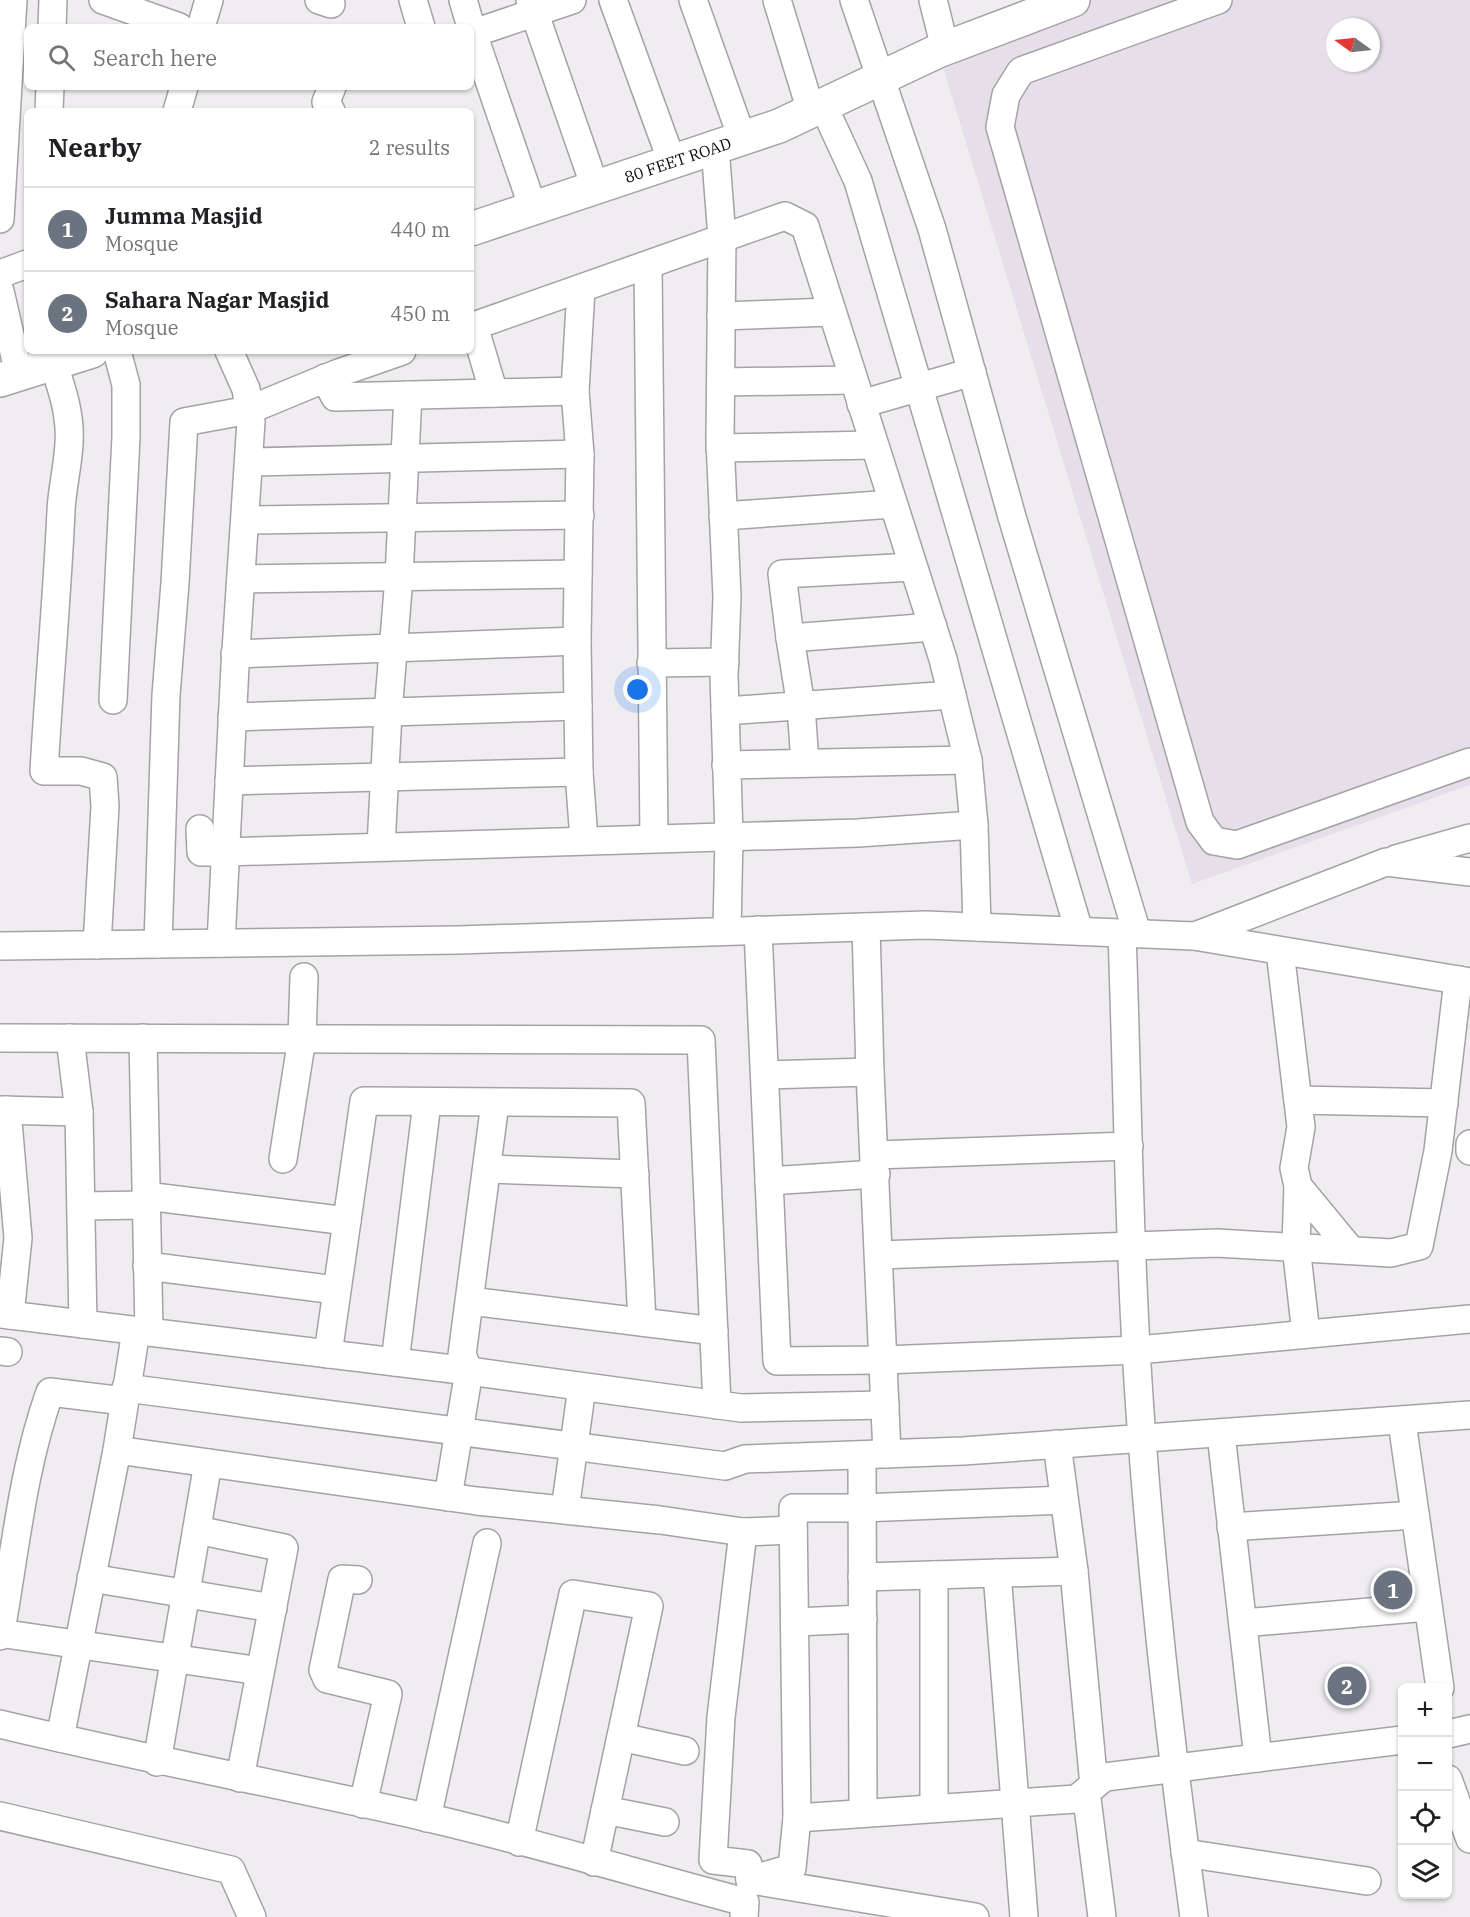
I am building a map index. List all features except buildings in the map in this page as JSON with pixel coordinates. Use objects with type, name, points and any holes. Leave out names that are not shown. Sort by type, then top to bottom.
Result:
[{"type":"main road","name":"80 FEET ROAD","points":[[474,228],[779,126],[945,48],[1019,10],[1073,0]]},
{"type":"main road","points":[[9,377],[82,354]]},
{"type":"street","points":[[52,24],[53,0]]},
{"type":"street","points":[[103,0],[171,24]]},
{"type":"street","points":[[202,24],[209,0]]},
{"type":"street","points":[[413,0],[420,24]]},
{"type":"street","points":[[463,0],[469,24]]},
{"type":"street","points":[[474,29],[532,6],[572,0]]},
{"type":"street","points":[[614,0],[672,162]]},
{"type":"street","points":[[693,0],[728,143],[722,238],[720,448],[727,597],[724,662],[729,836],[727,931]]},
{"type":"street","points":[[777,0],[817,108],[858,181],[1079,931]]},
{"type":"street","points":[[854,0],[879,79],[932,229],[1130,933],[1131,1246],[1142,1438],[1174,1768],[1194,1917]]},
{"type":"street","points":[[933,0],[945,48]]},
{"type":"street","points":[[1218,0],[1021,71],[1006,95],[1000,127],[1200,822],[1214,841],[1237,845],[1470,762]]},
{"type":"street","points":[[532,6],[596,187]]},
{"type":"street","points":[[0,219],[8,16]]},
{"type":"street","points":[[474,39],[533,208]]},
{"type":"street","points":[[49,108],[50,90]]},
{"type":"street","points":[[178,108],[183,90]]},
{"type":"street","points":[[329,108],[326,102],[331,90]]},
{"type":"street","points":[[474,326],[785,216],[805,226],[933,627],[968,760],[974,825],[977,927]]},
{"type":"street","points":[[0,274],[24,265]]},
{"type":"street","points":[[648,266],[654,838]]},
{"type":"street","points":[[581,289],[575,391],[580,454],[578,706],[579,772],[584,840]]},
{"type":"street","points":[[0,291],[9,377]]},
{"type":"street","points":[[721,316],[831,312]]},
{"type":"street","points":[[474,329],[494,393]]},
{"type":"street","points":[[113,700],[126,437],[126,385],[118,354]]},
{"type":"street","points":[[221,943],[232,717],[249,462],[249,410],[246,389],[230,354]]},
{"type":"street","points":[[158,944],[166,695],[176,583],[184,422],[249,410],[325,378],[393,354]]},
{"type":"street","points":[[53,363],[64,396],[69,441],[61,507],[58,591],[50,657],[44,771],[81,771],[103,777],[105,806],[97,945]]},
{"type":"street","points":[[721,382],[857,392],[918,388],[972,372]]},
{"type":"street","points":[[325,378],[335,397],[575,391]]},
{"type":"street","points":[[381,846],[387,713],[403,518],[403,458],[408,395]]},
{"type":"street","points":[[720,448],[874,445]]},
{"type":"street","points":[[249,462],[580,454]]},
{"type":"street","points":[[723,516],[893,504]]},
{"type":"street","points":[[246,520],[579,515]]},
{"type":"street","points":[[805,763],[801,706],[782,573],[913,567]]},
{"type":"street","points":[[241,579],[578,574]]},
{"type":"street","points":[[790,638],[933,627]]},
{"type":"street","points":[[236,654],[578,641]]},
{"type":"street","points":[[651,663],[724,662]]},
{"type":"street","points":[[725,711],[952,695]]},
{"type":"street","points":[[232,717],[578,706]]},
{"type":"street","points":[[726,765],[968,760]]},
{"type":"street","points":[[229,781],[579,772]]},
{"type":"street","points":[[200,829],[201,852],[225,852],[858,833],[974,825]]},
{"type":"street","points":[[1194,936],[1386,862],[1470,837]]},
{"type":"street","points":[[1386,862],[1470,872]]},
{"type":"street","points":[[0,946],[459,940],[866,927],[977,927],[1194,936],[1464,981],[1438,1151],[1419,1246],[1391,1253],[1217,1243],[879,1255]]},
{"type":"street","points":[[863,1813],[862,1508],[885,1405],[866,927]]},
{"type":"street","points":[[758,930],[777,1361],[884,1360],[1138,1350],[1470,1319]]},
{"type":"street","points":[[1280,951],[1301,1127],[1294,1168],[1298,1186],[1296,1246],[1306,1334]]},
{"type":"street","points":[[283,1160],[302,1038],[304,977]]},
{"type":"street","points":[[0,1038],[701,1040],[717,1405]]},
{"type":"street","points":[[70,1038],[79,1112],[83,1324]]},
{"type":"street","points":[[60,1738],[117,1450],[125,1394],[143,1331],[147,1266],[143,1038]]},
{"type":"street","points":[[765,1075],[870,1072]]},
{"type":"street","points":[[1299,1100],[1444,1103]]},
{"type":"street","points":[[328,1354],[364,1101],[631,1102],[642,1322]]},
{"type":"street","points":[[394,1362],[426,1103]]},
{"type":"street","points":[[448,1497],[469,1371],[462,1355],[495,1103]]},
{"type":"street","points":[[79,1112],[4,1110],[9,1238],[5,1315],[469,1371],[741,1408],[885,1405]]},
{"type":"street","points":[[1470,1144],[1470,1151]]},
{"type":"street","points":[[769,1181],[876,1164],[1129,1146]]},
{"type":"street","points":[[487,1169],[635,1174]]},
{"type":"street","points":[[1298,1186],[1350,1250]]},
{"type":"street","points":[[81,1206],[146,1200],[346,1221]]},
{"type":"street","points":[[147,1266],[336,1290]]},
{"type":"street","points":[[470,1300],[714,1331]]},
{"type":"street","points":[[565,1510],[572,1445],[582,1387]]},
{"type":"street","points":[[260,1671],[0,1635],[8,1538],[50,1392],[125,1394],[459,1431],[725,1466],[745,1459],[1058,1444],[1470,1416]]},
{"type":"street","points":[[1402,1422],[1439,1683]]},
{"type":"street","points":[[1221,1434],[1258,1758]]},
{"type":"street","points":[[1058,1444],[1074,1570],[1102,1917]]},
{"type":"street","points":[[117,1450],[448,1497],[743,1532],[793,1530]]},
{"type":"street","points":[[157,1761],[208,1463]]},
{"type":"street","points":[[750,1880],[792,1868],[797,1818],[793,1508],[862,1508],[1064,1500]]},
{"type":"street","points":[[1231,1527],[1415,1515]]},
{"type":"street","points":[[197,1530],[284,1548],[240,1778]]},
{"type":"street","points":[[743,1532],[721,1717],[712,1860],[748,1864],[750,1880]]},
{"type":"street","points":[[427,1818],[488,1543]]},
{"type":"street","points":[[862,1577],[1074,1570]]},
{"type":"street","points":[[997,1573],[1024,1917]]},
{"type":"street","points":[[934,1575],[934,1808]]},
{"type":"street","points":[[91,1578],[273,1608]]},
{"type":"street","points":[[358,1580],[342,1579],[322,1670],[327,1679],[388,1694],[363,1804]]},
{"type":"street","points":[[519,1842],[573,1594],[650,1606],[594,1862]]},
{"type":"street","points":[[1243,1623],[1428,1607]]},
{"type":"street","points":[[795,1622],[862,1619]]},
{"type":"street","points":[[0,1724],[157,1761],[427,1818],[745,1902],[744,1917]]},
{"type":"street","points":[[1452,1733],[1470,1729]]},
{"type":"street","points":[[621,1737],[685,1751]]},
{"type":"street","points":[[797,1818],[1076,1799],[1105,1777],[1398,1740]]},
{"type":"street","points":[[1452,1790],[1470,1839]]},
{"type":"street","points":[[605,1810],[665,1822]]},
{"type":"street","points":[[0,1816],[231,1870],[252,1917]]},
{"type":"street","points":[[1185,1853],[1367,1881]]},
{"type":"street","points":[[750,1880],[975,1917]]},
{"type":"shaded area","points":[[1073,0],[1470,0],[1470,785],[1192,884],[938,51]]},
{"type":"place","name":"Jumma Masjid","points":[[1393,1590]]},
{"type":"place","name":"Sahara Nagar Masjid","points":[[1347,1686]]}]
